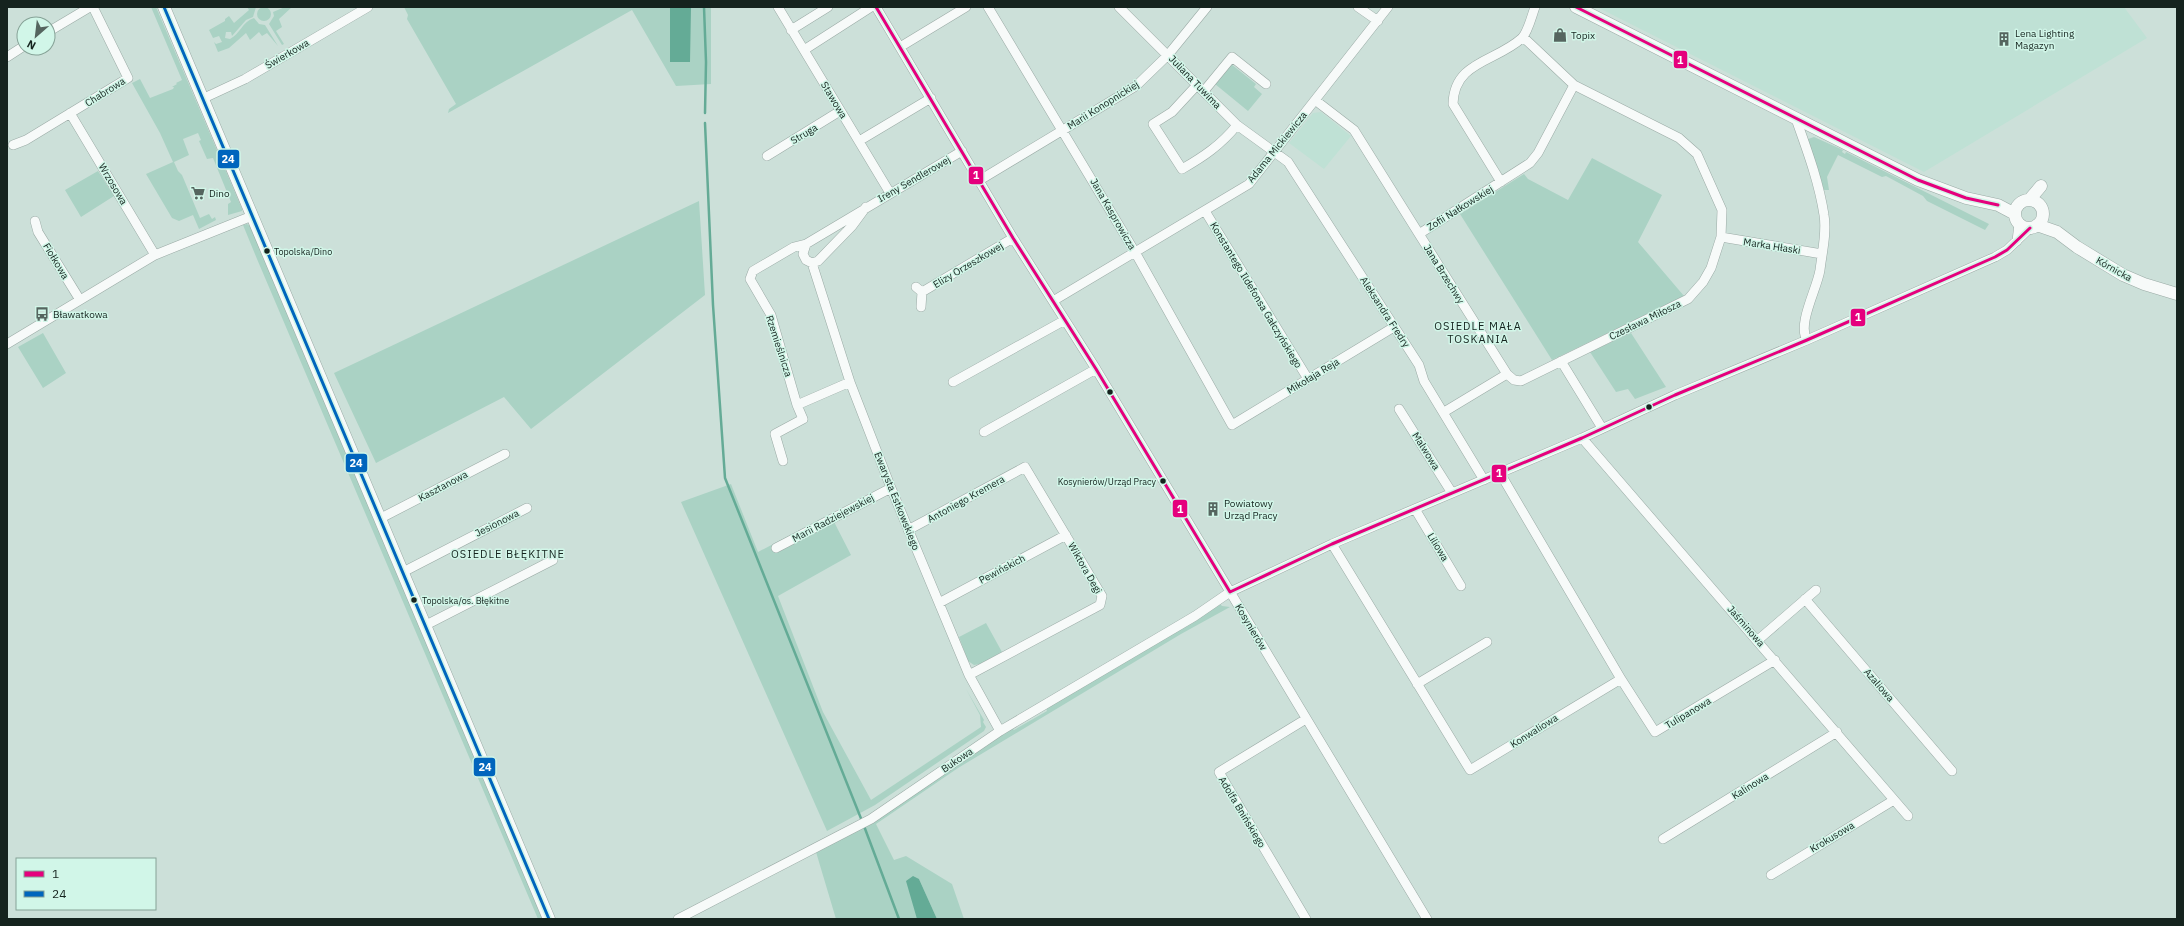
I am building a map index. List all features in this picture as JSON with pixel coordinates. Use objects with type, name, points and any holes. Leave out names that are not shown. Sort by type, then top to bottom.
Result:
[{"type":"street","points":[[56,27],[92,7]]},
{"type":"street","name":"Chabrowa","points":[[13,145],[26,140],[128,78],[92,7]]},
{"type":"street","points":[[164,7],[204,98],[252,216],[381,518],[549,919]]},
{"type":"street","name":"Świerkowa","points":[[204,98],[232,86],[368,7]]},
{"type":"street","name":"Stawowa","points":[[778,7],[890,194]]},
{"type":"street","points":[[791,30],[828,7]]},
{"type":"street","points":[[804,50],[871,7]]},
{"type":"street","name":"Kosynierów","points":[[876,7],[980,180],[1013,238],[1096,369],[1427,919]]},
{"type":"street","points":[[900,47],[966,7]]},
{"type":"street","name":"Jana Kasprowicza","points":[[988,7],[1135,252],[1232,425]]},
{"type":"street","name":"Juliana Tuwima","points":[[1119,7],[1237,125],[1274,153]]},
{"type":"street","name":"Marii Konopnickiej","points":[[980,180],[1136,86],[1168,55],[1207,7]]},
{"type":"street","points":[[1358,7],[1378,21]]},
{"type":"street","name":"Adama Mickiewicza","points":[[1053,301],[1249,184],[1388,7]]},
{"type":"street","points":[[1501,182],[1454,104],[1454,92],[1457,81],[1466,73],[1523,37],[1535,7]]},
{"type":"street","points":[[1576,7],[1918,180],[1948,192],[1998,205],[2024,219],[2057,232]]},
{"type":"street","name":"Czesława Miłosza","points":[[1507,374],[1514,380],[1521,381],[1688,299],[1703,282],[1711,268],[1721,238],[1722,210],[1697,154],[1679,138],[1574,85],[1523,37]]},
{"type":"street","points":[[7,57],[16,51]]},
{"type":"street","points":[[1237,125],[1223,142],[1207,155],[1182,169],[1153,124],[1172,112],[1201,88],[1232,56],[1266,84]]},
{"type":"street","name":"Zofii Nałkowskiej","points":[[1315,100],[1354,130],[1419,234],[1527,166],[1538,153],[1574,85]]},
{"type":"street","points":[[859,141],[931,98]]},
{"type":"street","name":"Struga","points":[[767,156],[840,111]]},
{"type":"street","name":"Wrzosowa","points":[[70,113],[155,255]]},
{"type":"street","points":[[1796,119],[1813,169],[1824,217],[1819,279],[1804,323],[1804,336],[1807,340]]},
{"type":"street","name":"Ireny Sendlerowej","points":[[806,244],[962,151]]},
{"type":"street","name":"Aleksandra Fredry","points":[[1274,153],[1288,162],[1419,365],[1424,381],[1484,480]]},
{"type":"street","points":[[2024,219],[2037,205]]},
{"type":"street","points":[[2024,219],[2042,218],[2037,205]]},
{"type":"street","points":[[2037,205],[2057,232]]},
{"type":"street","name":"Ireny Sendlerowej","points":[[812,263],[829,252],[866,208]]},
{"type":"street","name":"Konstantego Ildefonsa Gałczyńskiego","points":[[1205,211],[1308,379]]},
{"type":"street","points":[[7,344],[155,255],[252,216]]},
{"type":"street","name":"Bukowa","points":[[678,919],[871,818],[1000,731],[1195,616],[1230,592],[1332,544],[1582,438],[1665,399],[1807,340],[1995,257],[2017,242],[2024,219]]},
{"type":"street","name":"Fiołkowa","points":[[35,220],[38,232],[80,300]]},
{"type":"street","name":"Kórnicka","points":[[2057,232],[2077,247],[2123,275],[2144,284],[2177,294]]},
{"type":"street","name":"Jana Brzechwy","points":[[1419,234],[1507,374]]},
{"type":"street","name":"Elizy Orzeszkowej","points":[[921,307],[920,290],[1013,238]]},
{"type":"street","name":"Marka Hłaski","points":[[1721,238],[1822,254]]},
{"type":"street","points":[[806,244],[803,254],[806,260],[812,263]]},
{"type":"street","name":"Rzemieślnicza","points":[[783,461],[775,434],[803,419],[797,405],[770,315],[750,279],[753,271],[794,247],[806,244]]},
{"type":"street","name":"Ewarysta Estkowskiego","points":[[812,263],[850,382],[891,488],[969,675],[1000,731]]},
{"type":"street","points":[[953,382],[1065,320]]},
{"type":"street","name":"Mikołaja Reja","points":[[1232,425],[1394,327]]},
{"type":"street","points":[[1561,361],[1602,428]]},
{"type":"street","points":[[984,432],[1096,369]]},
{"type":"street","points":[[1444,412],[1507,374]]},
{"type":"street","points":[[797,405],[850,382]]},
{"type":"street","name":"Malwowa","points":[[1400,410],[1452,493]]},
{"type":"street","name":"Jaśminowa","points":[[1582,438],[1758,640],[1908,816]]},
{"type":"street","name":"Kasztanowa","points":[[381,518],[505,454]]},
{"type":"street","name":"Antoniego Kremera","points":[[908,530],[1025,467]]},
{"type":"street","name":"Wiktora Degi","points":[[969,675],[1100,605],[1102,596],[1025,467]]},
{"type":"street","points":[[1500,473],[1621,679]]},
{"type":"street","name":"Marii Radziejewskiej","points":[[776,548],[891,488]]},
{"type":"street","name":"Jesionowa","points":[[403,572],[527,508]]},
{"type":"street","name":"Liliowa","points":[[1415,508],[1461,586]]},
{"type":"street","name":"Pewińskich","points":[[939,603],[1066,535]]},
{"type":"street","name":"Konwaliowa","points":[[1332,544],[1470,770],[1621,679]]},
{"type":"street","points":[[426,625],[553,560]]},
{"type":"street","points":[[1758,640],[1816,590]]},
{"type":"street","name":"Azaliowa","points":[[1805,599],[1952,771]]},
{"type":"street","points":[[1417,684],[1487,642]]},
{"type":"street","name":"Tulipanowa","points":[[1621,679],[1655,732],[1775,660]]},
{"type":"street","name":"Adolfa Bnińskiego","points":[[1306,718],[1219,772],[1306,919]]},
{"type":"street","name":"Kalinowa","points":[[1663,839],[1837,732]]},
{"type":"street","name":"Krokusowa","points":[[1771,874],[1894,800]]},
{"type":"shaded area","points":[[151,7],[156,7],[242,209],[242,211],[228,215],[228,204],[231,202],[213,158],[207,159],[199,141],[201,140],[198,133],[183,139],[189,155],[174,162],[178,171],[182,175],[200,218],[209,214],[212,219],[215,217],[216,220],[199,229],[193,215],[179,221],[172,218],[146,174],[173,162],[160,133],[132,83],[140,79],[150,98],[173,89],[174,87],[172,87],[177,84],[176,83],[182,80]]},
{"type":"shaded area","points":[[247,7],[256,7],[253,17],[246,20],[232,36],[231,32],[226,32],[225,38],[230,39],[233,37],[247,22],[254,18],[259,24],[265,25],[278,46],[267,33],[262,36],[259,32],[250,40],[246,33],[229,48],[218,52],[214,42],[216,44],[222,42],[219,36],[213,38],[209,30],[225,21],[225,19],[229,16],[234,23],[249,10]]},
{"type":"shaded area","points":[[261,7],[267,7],[271,11],[271,17],[267,21],[261,21],[257,17],[257,11]]},
{"type":"shaded area","points":[[285,7],[292,7],[279,19],[282,27],[276,31],[284,44],[282,45],[269,24],[274,16],[273,12]]},
{"type":"shaded area","points":[[404,7],[711,7],[711,84],[676,86],[632,10],[448,113],[449,109],[456,104],[407,19],[408,15]]},
{"type":"shaded area","points":[[670,7],[691,7],[690,62],[670,62]]},
{"type":"shaded area","points":[[1597,7],[2124,7],[2147,38],[1924,172]]},
{"type":"shaded area","points":[[1231,64],[1256,84],[1254,87],[1262,94],[1248,111],[1215,84]]},
{"type":"shaded area","points":[[1321,112],[1351,136],[1324,169],[1289,143],[1313,113]]},
{"type":"shaded area","points":[[1814,137],[1843,150],[1842,152],[1845,154],[1846,152],[1989,224],[1985,230],[1927,201],[1923,196],[1886,176],[1882,177],[1838,155],[1827,177],[1829,190],[1824,190],[1808,143],[1808,139]]},
{"type":"shaded area","points":[[1592,158],[1662,195],[1638,242],[1684,296],[1552,360],[1460,214],[1524,174],[1528,179],[1568,200]]},
{"type":"shaded area","points":[[98,171],[114,196],[81,217],[65,190]]},
{"type":"shaded area","points":[[699,201],[705,295],[531,429],[504,397],[376,463],[334,373]]},
{"type":"shaded area","points":[[247,224],[250,226],[545,919],[538,919],[257,259],[243,225]]},
{"type":"shaded area","points":[[43,333],[66,373],[43,388],[18,347]]},
{"type":"shaded area","points":[[1631,333],[1666,387],[1635,399],[1628,389],[1616,392],[1590,352]]},
{"type":"shaded area","points":[[731,484],[758,552],[830,514],[851,555],[778,596],[823,712],[871,800],[981,727],[980,715],[966,689],[984,720],[983,722],[986,727],[984,731],[875,805],[827,831],[681,502]]},
{"type":"shaded area","points":[[1220,604],[1222,606],[1230,607],[1181,634],[958,768],[876,824],[894,860],[906,856],[952,884],[964,919],[937,919],[919,879],[917,919],[836,919],[816,852],[875,821],[1012,728],[1014,730],[1047,711],[1046,708]]},
{"type":"shaded area","points":[[986,623],[1002,652],[980,664],[974,665],[968,661],[959,637]]},
{"type":"shaded area","points":[[913,876],[919,879],[937,919],[917,919],[906,881]]},
{"type":"waterway","points":[[704,7],[706,62],[705,113]]},
{"type":"waterway","points":[[705,123],[713,305],[725,478],[862,821]]},
{"type":"waterway","points":[[864,826],[899,919]]},
{"type":"transit line","name":"24","points":[[164,7],[549,919]]},
{"type":"transit line","name":"1","points":[[876,7],[1013,238],[1096,369],[1230,592],[1332,544],[1582,438],[1675,395],[1807,340],[1995,257],[2007,250],[2030,228]]},
{"type":"transit line","name":"1","points":[[1576,7],[1918,180],[1966,198],[1998,205]]},
{"type":"place","name":"Topix","points":[[1560,35]]},
{"type":"place","name":"Lena Lighting Magazyn","points":[[2004,39]]},
{"type":"place","name":"Dino","points":[[198,193]]},
{"type":"place","name":"Topolska/Dino","points":[[267,251]]},
{"type":"place","name":"Bławatkowa","points":[[42,314]]},
{"type":"place","name":"Kosynierów/Urząd Pracy","points":[[1163,481]]},
{"type":"place","name":"Powiatowy Urząd Pracy","points":[[1213,509]]},
{"type":"place","name":"Topolska/os. Błękitne","points":[[414,600]]},
{"type":"district","name":"OSIEDLE MAŁA TOSKANIA","points":[[1478,332]]},
{"type":"district","name":"OSIEDLE BŁĘKITNE","points":[[508,554]]}]
